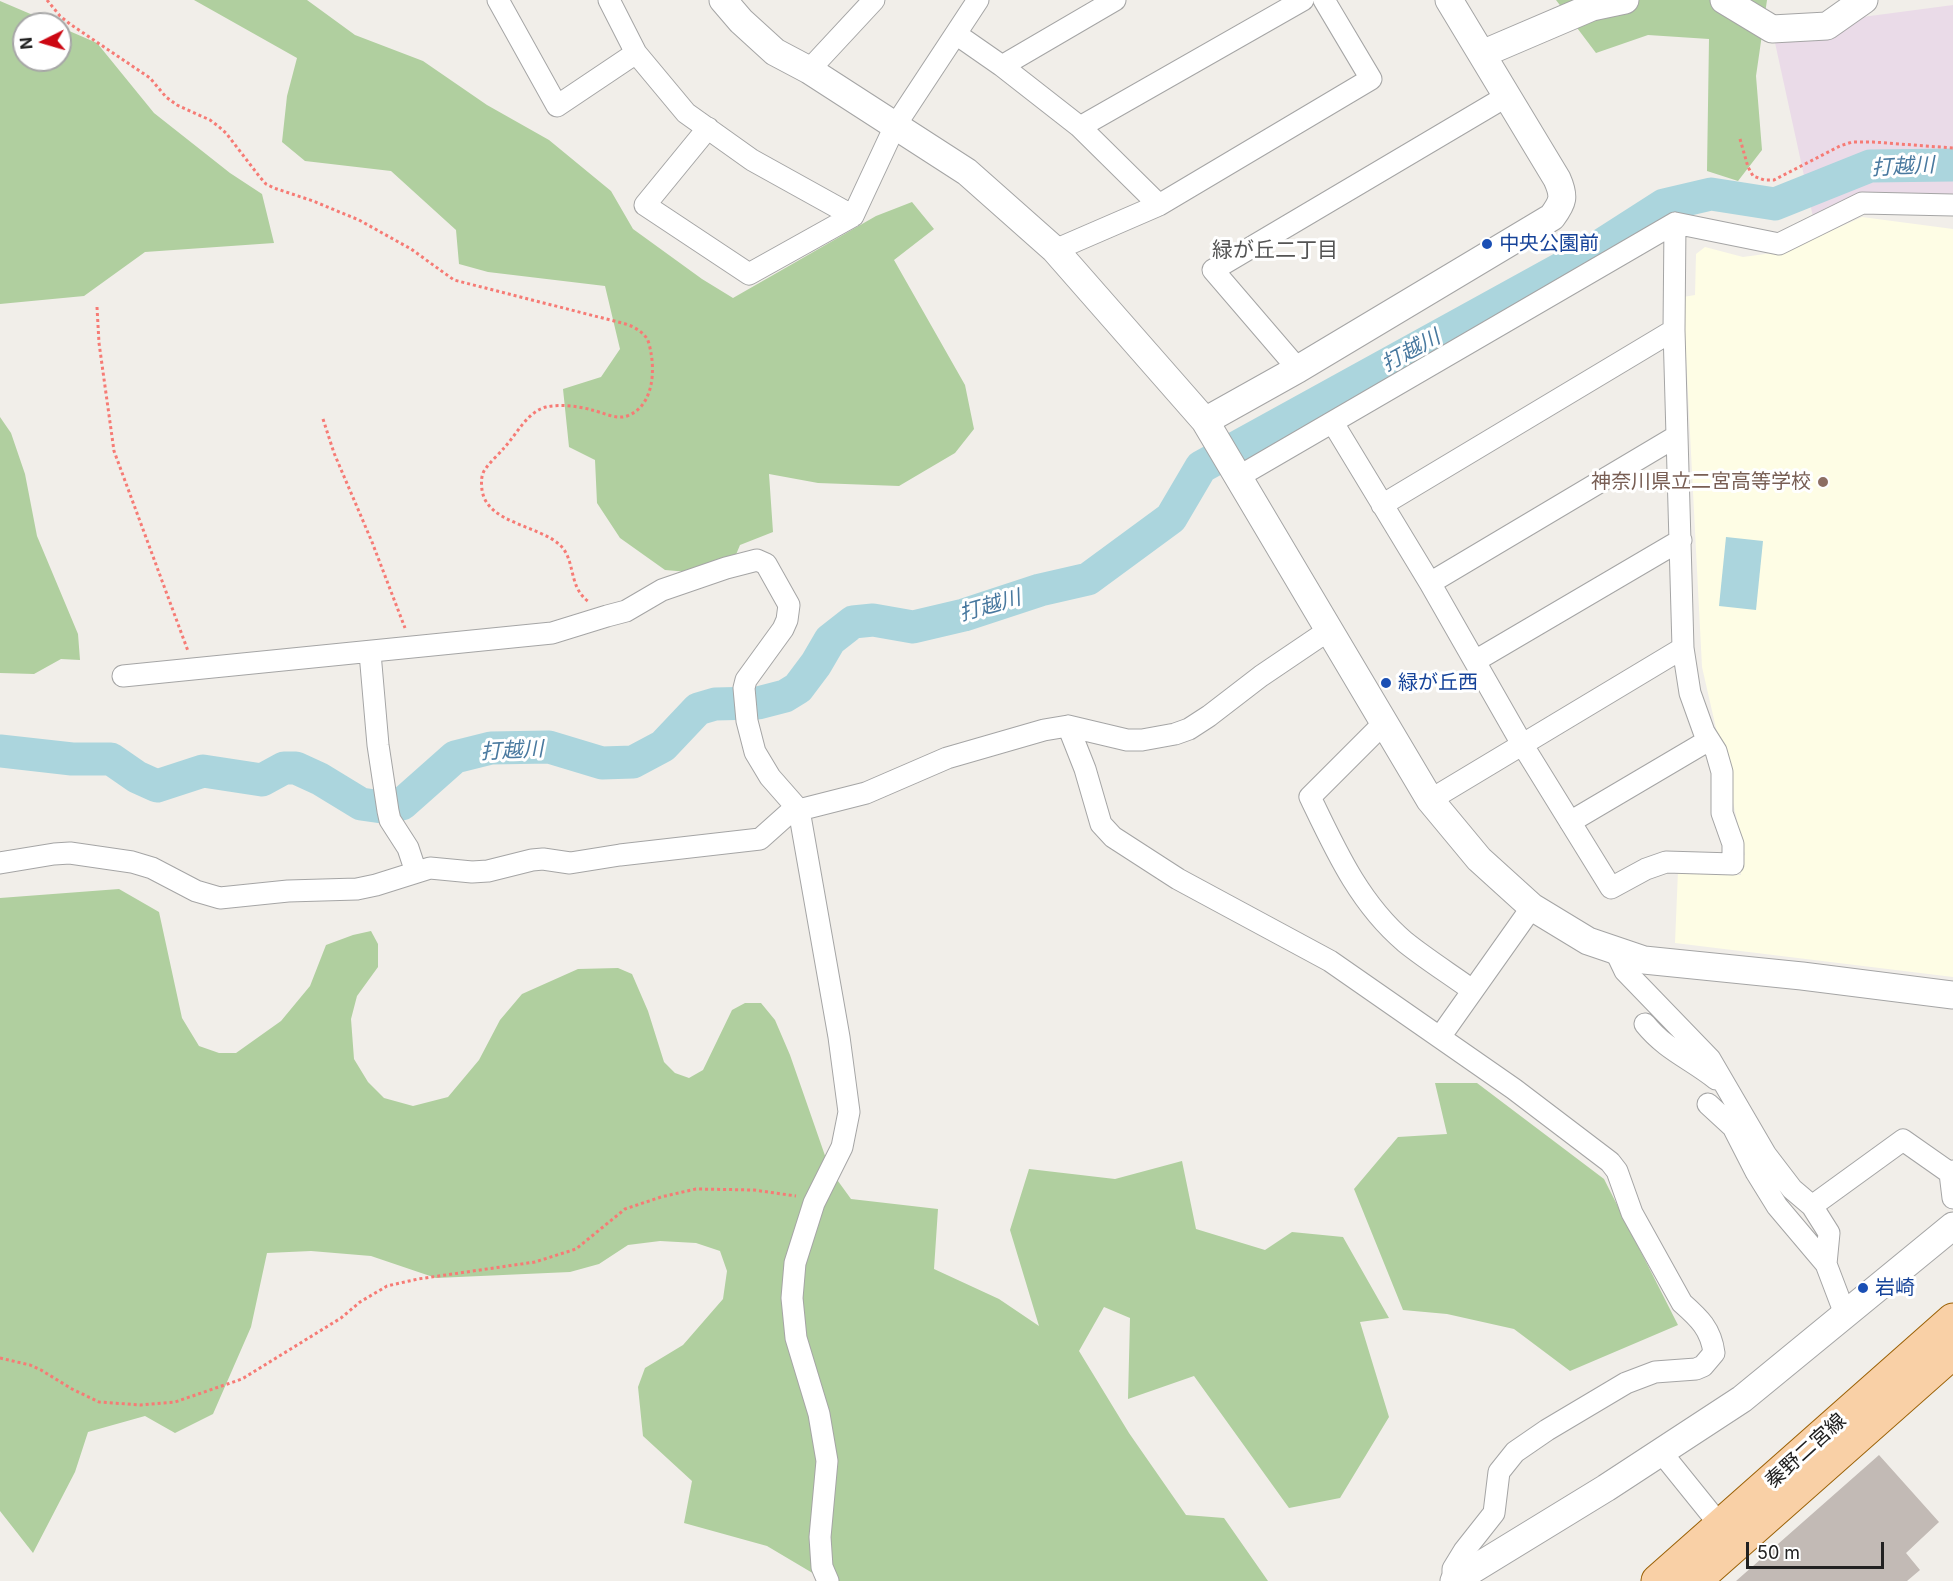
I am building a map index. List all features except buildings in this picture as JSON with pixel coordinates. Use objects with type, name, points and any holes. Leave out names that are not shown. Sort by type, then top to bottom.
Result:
[{"type":"main road","name":"秦野二宮線","points":[[1694,1581],[1728,1536],[1953,1320]]},
{"type":"main road","name":"秦野二宮線","points":[[1658,1581],[1728,1536],[1953,1352]]},
{"type":"street","points":[[498,0],[557,106],[636,53]]},
{"type":"street","points":[[609,0],[636,53],[686,113],[752,160],[853,216]]},
{"type":"street","points":[[723,0],[741,21],[775,52],[809,70],[967,172],[1055,250],[1208,427],[1430,800],[1479,859],[1532,907],[1588,941],[1644,960],[1802,976],[1953,995]]},
{"type":"street","points":[[809,70],[874,0]]},
{"type":"street","points":[[708,128],[645,205],[749,274],[853,216],[895,126],[978,0]]},
{"type":"street","points":[[1002,66],[1115,0]]},
{"type":"street","points":[[1080,127],[1303,0]]},
{"type":"street","points":[[1055,250],[1158,205],[1371,78],[1324,0]]},
{"type":"street","points":[[1208,427],[1298,369],[1552,217],[1561,204],[1562,192],[1557,179],[1449,0]]},
{"type":"street","points":[[1482,54],[1592,7],[1625,0]]},
{"type":"street","points":[[1724,0],[1772,29],[1827,26],[1864,0]]},
{"type":"street","points":[[956,34],[1002,66],[1080,127],[1158,205]]},
{"type":"street","points":[[1298,369],[1214,270],[1508,96]]},
{"type":"street","points":[[1235,472],[1333,423],[1675,223],[1779,244],[1862,203],[1953,205]]},
{"type":"street","points":[[1333,423],[1430,582],[1522,744],[1611,888],[1646,869],[1666,862],[1733,864],[1733,843],[1722,813],[1722,772],[1716,751],[1704,732],[1690,693],[1683,648],[1674,330],[1675,223]]},
{"type":"street","points":[[1382,505],[1674,330]]},
{"type":"street","points":[[1430,582],[1677,436]]},
{"type":"street","points":[[1475,661],[1681,540]]},
{"type":"street","points":[[123,676],[552,633],[626,611],[662,590],[726,568],[757,560],[766,564],[789,605],[787,620],[746,680],[744,688],[747,721],[751,743],[760,761],[770,777],[799,810],[839,1036],[849,1112],[842,1147],[814,1203],[795,1263],[792,1298],[796,1338],[819,1414],[827,1461],[820,1537],[822,1567],[828,1581]]},
{"type":"street","points":[[0,863],[54,854],[132,862],[152,868],[196,891],[220,898],[288,891],[357,889],[430,868],[472,872],[488,871],[532,860],[543,859],[570,863],[760,839],[788,814],[866,793],[947,758],[1044,730],[1068,726],[1127,740],[1142,740],[1182,732],[1209,716],[1261,676],[1329,630]]},
{"type":"street","points":[[1430,800],[1683,648]]},
{"type":"street","points":[[370,652],[378,746],[388,811],[390,820],[408,848],[416,872]]},
{"type":"street","points":[[1383,724],[1310,797],[1341,861],[1371,906],[1405,941],[1472,990]]},
{"type":"street","points":[[1068,726],[1085,769],[1101,824],[1113,837],[1178,879],[1330,961],[1545,1111],[1610,1162],[1617,1171],[1632,1212],[1682,1303],[1710,1332],[1714,1353],[1703,1366],[1695,1369],[1655,1372],[1626,1383],[1515,1452],[1499,1472],[1494,1513],[1453,1569],[1453,1581]]},
{"type":"street","points":[[1570,822],[1709,740]]},
{"type":"street","points":[[1440,1036],[1532,907]]},
{"type":"street","points":[[1615,950],[1625,971],[1710,1059],[1766,1155],[1792,1189],[1812,1206],[1829,1233],[1826,1264]]},
{"type":"street","points":[[1645,1024],[1669,1048],[1700,1066],[1728,1089]]},
{"type":"street","points":[[1708,1104],[1733,1127],[1756,1172],[1777,1206],[1826,1264],[1845,1314]]},
{"type":"street","points":[[1812,1206],[1903,1140],[1951,1172],[1953,1198]]},
{"type":"street","points":[[1453,1581],[1606,1488],[1742,1399],[1953,1226]]},
{"type":"street","points":[[1661,1452],[1728,1536]]},
{"type":"path","points":[[47,0],[70,24],[150,78],[166,97],[218,126],[226,133],[258,176],[274,188],[358,220],[411,249],[454,280],[622,322],[639,330],[646,337],[653,362],[651,387],[640,406],[632,414],[620,418],[591,409],[570,406],[553,406],[538,411],[528,417],[485,468],[482,476],[482,493],[491,507],[499,514],[558,544],[567,557],[575,585],[580,593],[585,600],[607,616]]},
{"type":"path","points":[[1740,139],[1753,176],[1764,180],[1774,180],[1839,146],[1852,142],[1953,148]]},
{"type":"path","points":[[97,307],[99,343],[114,451],[195,669]]},
{"type":"path","points":[[322,419],[412,646]]},
{"type":"path","points":[[0,1358],[30,1365],[99,1402],[141,1405],[175,1402],[242,1379],[341,1318],[360,1302],[387,1286],[418,1279],[535,1262],[576,1249],[625,1209],[661,1197],[696,1189],[754,1190],[797,1196],[814,1203]]},
{"type":"shaded area","points":[[1953,5],[1953,205],[1870,203],[1815,226],[1772,29]]},
{"type":"shaded area","name":"神奈川県立二宮高等学校","points":[[1862,217],[1953,229],[1953,977],[1675,943],[1678,871],[1741,875],[1738,858],[1745,855],[1702,667],[1683,297],[1695,295],[1696,254],[1705,247],[1743,257],[1787,251]]},
{"type":"green space","points":[[194,0],[307,0],[355,35],[423,61],[487,105],[549,140],[611,191],[633,229],[702,279],[733,298],[876,216],[912,202],[934,229],[894,260],[965,385],[974,429],[955,453],[899,486],[818,483],[769,474],[773,532],[740,545],[735,557],[701,573],[665,570],[620,538],[597,503],[595,460],[569,447],[563,389],[601,377],[620,349],[605,286],[488,272],[459,264],[456,230],[391,171],[305,161],[282,142],[287,96],[297,58]]},
{"type":"green space","points":[[1556,0],[1767,0],[1756,76],[1762,150],[1738,181],[1707,171],[1709,39],[1648,35],[1596,53]]},
{"type":"green space","points":[[0,1],[26,12],[12,12],[12,72],[72,72],[72,32],[97,43],[154,113],[230,173],[262,194],[274,243],[145,252],[84,296],[0,304]]},
{"type":"green space","points":[[0,417],[11,433],[25,474],[37,536],[78,634],[80,660],[61,659],[34,674],[0,673]]},
{"type":"green space","points":[[119,889],[159,912],[182,1018],[199,1046],[219,1053],[236,1053],[281,1021],[310,986],[326,945],[371,931],[378,944],[378,967],[357,996],[351,1019],[354,1059],[368,1082],[384,1098],[413,1106],[448,1097],[479,1060],[500,1020],[522,994],[578,969],[618,968],[632,974],[648,1011],[664,1062],[675,1073],[689,1078],[703,1070],[732,1010],[745,1003],[761,1003],[775,1020],[790,1055],[830,1170],[851,1199],[938,1209],[934,1269],[999,1299],[1039,1326],[1010,1230],[1029,1169],[1115,1179],[1182,1161],[1196,1229],[1265,1250],[1292,1232],[1343,1237],[1389,1318],[1360,1322],[1389,1417],[1340,1498],[1289,1508],[1194,1376],[1128,1399],[1130,1318],[1104,1307],[1079,1351],[1129,1433],[1186,1515],[1224,1518],[1268,1581],[826,1581],[767,1546],[684,1523],[692,1481],[643,1436],[638,1387],[645,1368],[683,1345],[723,1299],[727,1271],[720,1251],[696,1243],[660,1241],[628,1245],[599,1264],[570,1272],[436,1278],[371,1256],[311,1251],[267,1253],[251,1327],[213,1414],[175,1433],[145,1416],[88,1432],[75,1472],[33,1553],[0,1511],[0,898]]},
{"type":"green space","points":[[1435,1083],[1477,1083],[1604,1179],[1678,1325],[1570,1371],[1514,1329],[1447,1314],[1403,1310],[1354,1189],[1398,1137],[1447,1134]]},
{"type":"water","points":[[1726,537],[1763,541],[1756,610],[1719,606]]},
{"type":"waterway","name":"打越川","points":[[0,751],[72,759],[111,759],[137,777],[157,786],[203,771],[262,780],[284,768],[296,768],[320,779],[361,804],[382,807],[402,804],[455,757],[491,748],[549,747],[602,763],[633,762],[663,746],[698,709],[715,704],[758,703],[785,696],[798,688],[830,640],[853,622],[873,620],[913,627],[964,615],[1040,590],[1088,579],[1171,518],[1201,467],[1586,255],[1664,205],[1711,194],[1775,204],[1870,166],[1953,165]]},
{"type":"place","name":"中央公園前","points":[[1487,244]]},
{"type":"place","name":"神奈川県立二宮高等学校","points":[[1823,482]]},
{"type":"place","name":"緑が丘西","points":[[1386,683]]},
{"type":"place","name":"岩崎","points":[[1863,1288]]},
{"type":"district","name":"緑が丘二丁目","points":[[1275,251]]}]
